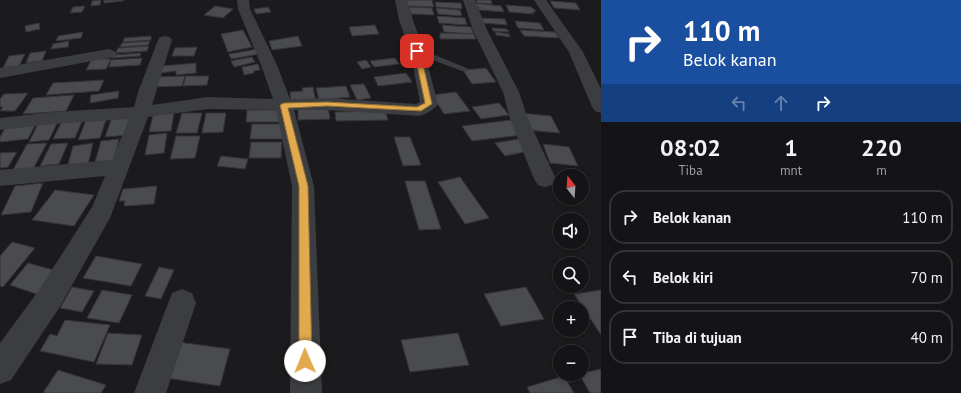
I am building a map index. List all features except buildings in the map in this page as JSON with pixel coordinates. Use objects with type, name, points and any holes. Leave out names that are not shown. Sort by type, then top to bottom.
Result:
[{"type":"street","points":[[243,0],[244,9],[269,65],[284,105],[303,186],[306,393]]},
{"type":"street","points":[[0,124],[54,118],[141,112],[208,103],[284,105],[327,104],[419,110],[429,104],[417,51],[406,20],[401,0]]},
{"type":"street","points":[[469,0],[480,30],[511,92],[519,119],[545,180]]},
{"type":"street","points":[[540,0],[576,52],[600,101]]},
{"type":"street","points":[[0,369],[49,299],[102,211],[141,112],[146,92],[165,40]]},
{"type":"street","points":[[0,73],[109,54]]},
{"type":"street","points":[[0,178],[120,167]]},
{"type":"street","points":[[150,393],[182,303]]},
{"type":"lane","points":[[417,51],[465,68]]},
{"type":"route","points":[[305,361],[303,186],[284,105],[327,104],[419,110],[429,104],[417,51]]}]
